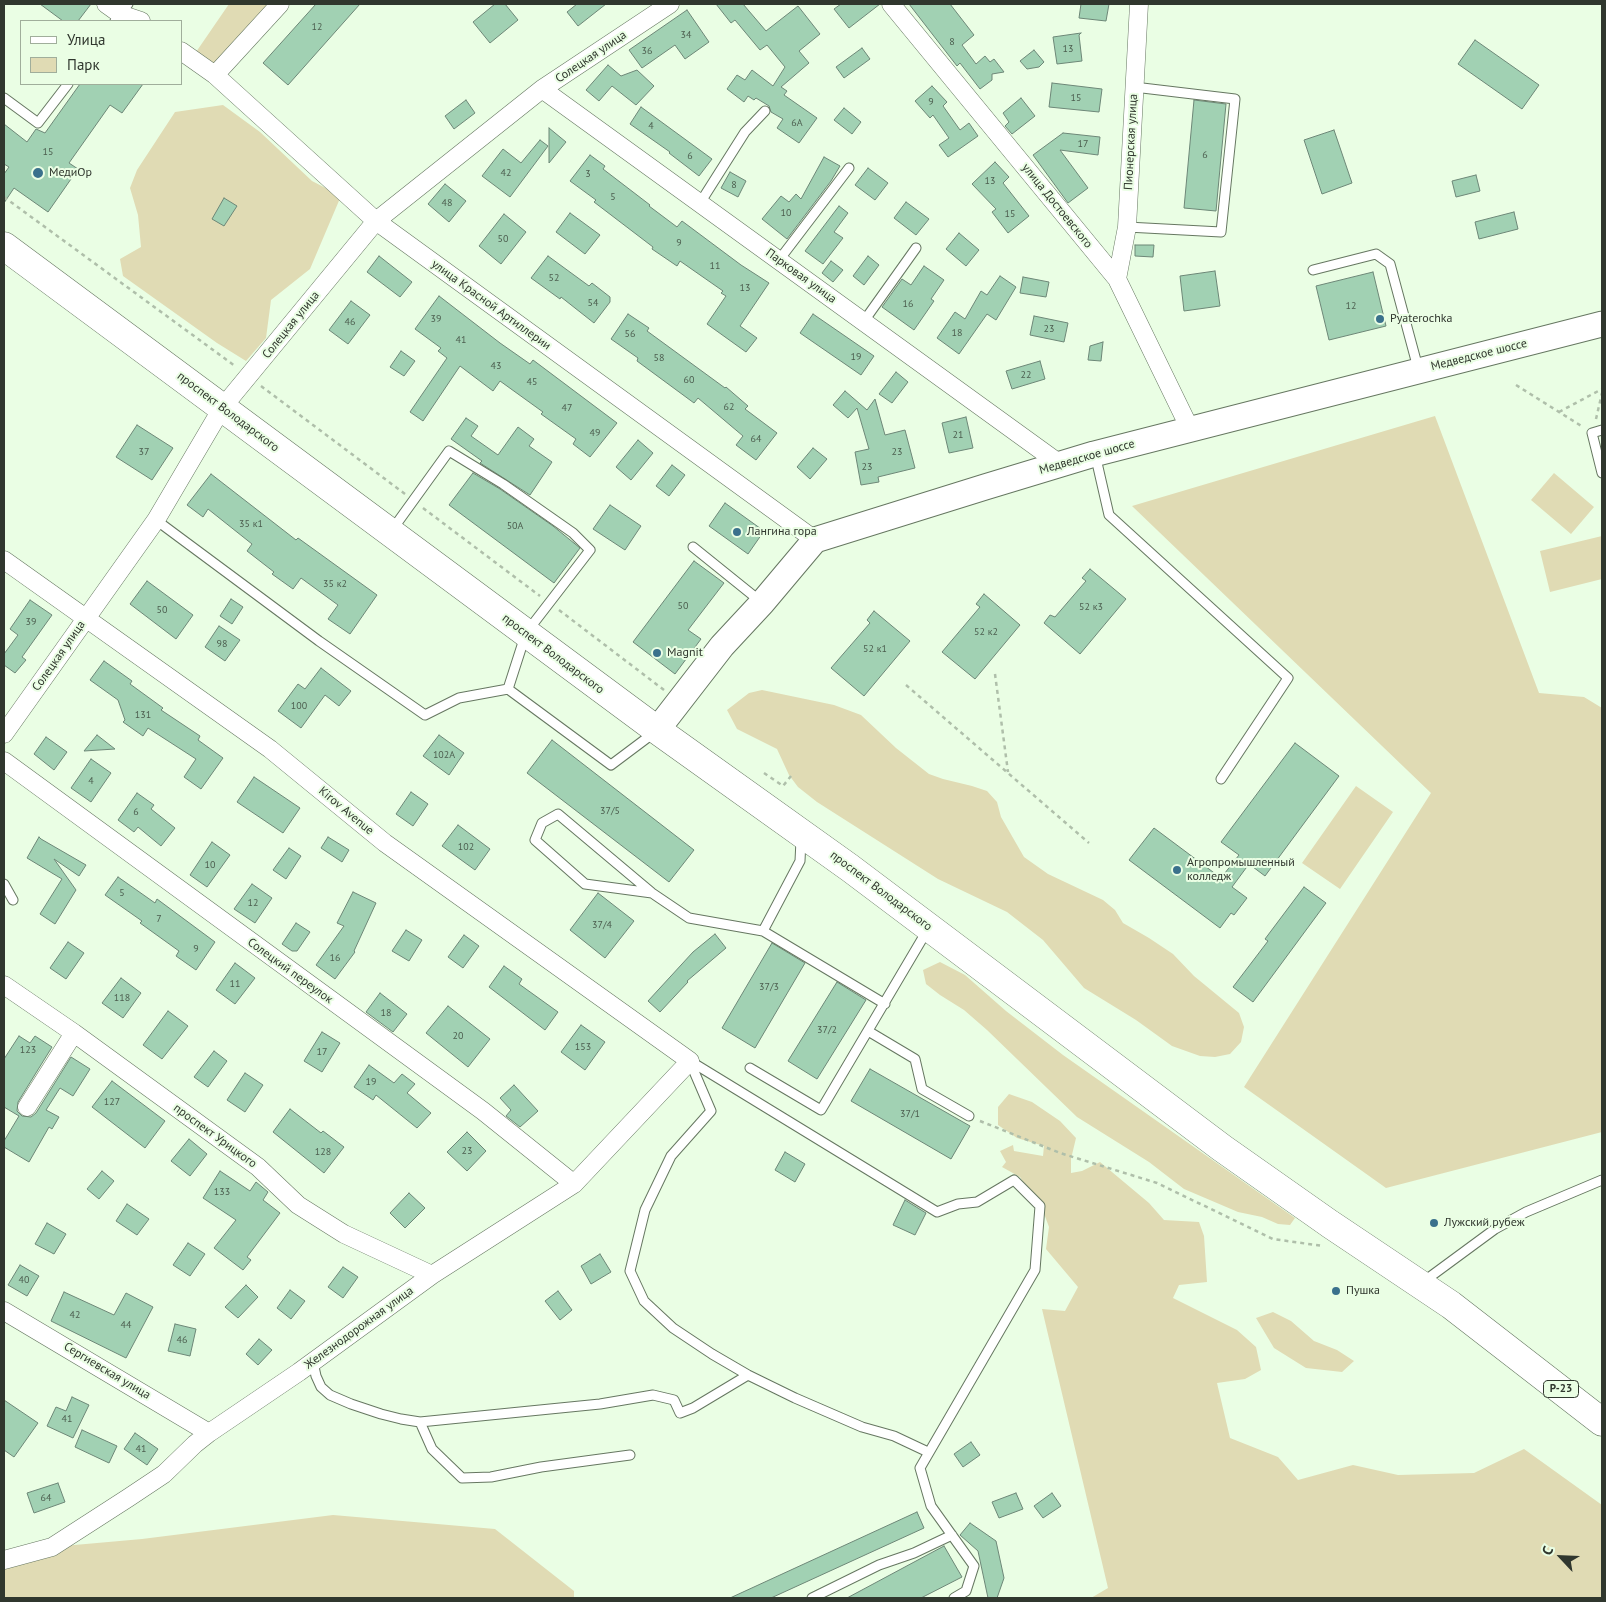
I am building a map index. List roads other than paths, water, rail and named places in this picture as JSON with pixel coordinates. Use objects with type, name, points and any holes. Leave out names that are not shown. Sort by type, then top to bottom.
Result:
[{"type":"main road","name":"проспект Володарского","points":[[4,246],[657,730],[801,832],[930,927],[1222,1148],[1421,1284],[1520,1357],[1602,1422]]},
{"type":"main road","name":"Медведское шоссе","points":[[815,540],[1094,454],[1602,324]]},
{"type":"main road","points":[[657,730],[722,646],[762,603],[815,540]]},
{"type":"street","points":[[106,4],[138,20]]},
{"type":"street","points":[[215,75],[280,4]]},
{"type":"street","name":"Солецкая улица","points":[[4,734],[156,520],[222,408],[376,221],[542,89],[670,4]]},
{"type":"street","name":"улица Достоевского","points":[[891,4],[1117,279],[1190,429]]},
{"type":"street","name":"Пионерская улица","points":[[1117,279],[1127,227],[1139,4]]},
{"type":"street","name":"улица Красной Артиллерии","points":[[182,51],[215,75],[376,221],[815,540]]},
{"type":"street","name":"Парковая улица","points":[[542,89],[1060,464]]},
{"type":"street","name":"Kirov Avenue","points":[[4,560],[270,748],[385,843],[690,1061]]},
{"type":"street","name":"Солецкий переулок","points":[[4,761],[475,1106],[574,1184]]},
{"type":"street","name":"проспект Урицкого","points":[[4,985],[74,1033],[258,1167],[298,1205],[344,1234],[432,1275]]},
{"type":"street","points":[[27,1107],[74,1033]]},
{"type":"street","name":"Железнодорожная улица","points":[[4,1560],[52,1547],[164,1474],[194,1444],[313,1362],[432,1275],[574,1184],[690,1061]]},
{"type":"street","name":"Сергиевская улица","points":[[4,1311],[209,1433]]},
{"type":"lane","points":[[4,98],[38,123],[67,85]]},
{"type":"lane","points":[[1127,227],[1221,232],[1235,99],[1134,87]]},
{"type":"lane","points":[[700,203],[745,132],[765,111]]},
{"type":"lane","points":[[779,260],[848,168]]},
{"type":"lane","points":[[864,321],[916,248]]},
{"type":"lane","points":[[1313,270],[1376,254],[1390,264],[1419,371]]},
{"type":"lane","points":[[1602,430],[1592,433],[1602,473]]},
{"type":"lane","points":[[391,533],[449,450],[503,484],[573,533],[590,550],[526,633],[508,689]]},
{"type":"lane","points":[[1094,454],[1109,515],[1288,678],[1221,780]]},
{"type":"lane","points":[[156,520],[319,641],[425,715],[459,698],[508,689],[611,765],[657,730]]},
{"type":"lane","points":[[694,546],[762,603]]},
{"type":"lane","points":[[652,893],[585,884],[535,840],[542,823],[558,814],[652,893],[690,918],[763,931],[884,1004]]},
{"type":"lane","points":[[763,931],[800,861],[801,832]]},
{"type":"lane","points":[[4,884],[13,900]]},
{"type":"lane","points":[[750,1068],[821,1110],[930,927]]},
{"type":"lane","points":[[868,1031],[915,1059],[922,1090],[970,1116]]},
{"type":"lane","points":[[690,1061],[711,1111],[671,1156],[645,1210],[630,1271],[644,1301],[673,1328],[748,1375],[862,1427],[894,1436],[928,1452]]},
{"type":"lane","points":[[690,1061],[937,1212],[958,1204],[976,1202],[1014,1180],[1040,1206],[1036,1270],[920,1468],[931,1506],[974,1566],[966,1590],[954,1598]]},
{"type":"lane","points":[[1421,1284],[1495,1229],[1526,1212],[1602,1180]]},
{"type":"lane","points":[[313,1362],[321,1387],[330,1395],[351,1404],[401,1420],[420,1422],[600,1404],[653,1395],[674,1400],[680,1413],[693,1408],[748,1375]]},
{"type":"lane","points":[[420,1422],[432,1449],[462,1478],[492,1477],[541,1467],[630,1455]]},
{"type":"lane","points":[[812,1598],[879,1565],[914,1553],[952,1535]]},
{"type":"place","name":"МедиОр","points":[[38,173]]},
{"type":"place","name":"Pyaterochka","points":[[1380,319]]},
{"type":"place","name":"Лангина гора","points":[[737,532]]},
{"type":"place","name":"Magnit","points":[[657,653]]},
{"type":"place","name":"Агропромышленный колледж","points":[[1177,870]]},
{"type":"place","name":"Лужский рубеж","points":[[1434,1223]]},
{"type":"place","name":"Пушка","points":[[1336,1291]]}]
